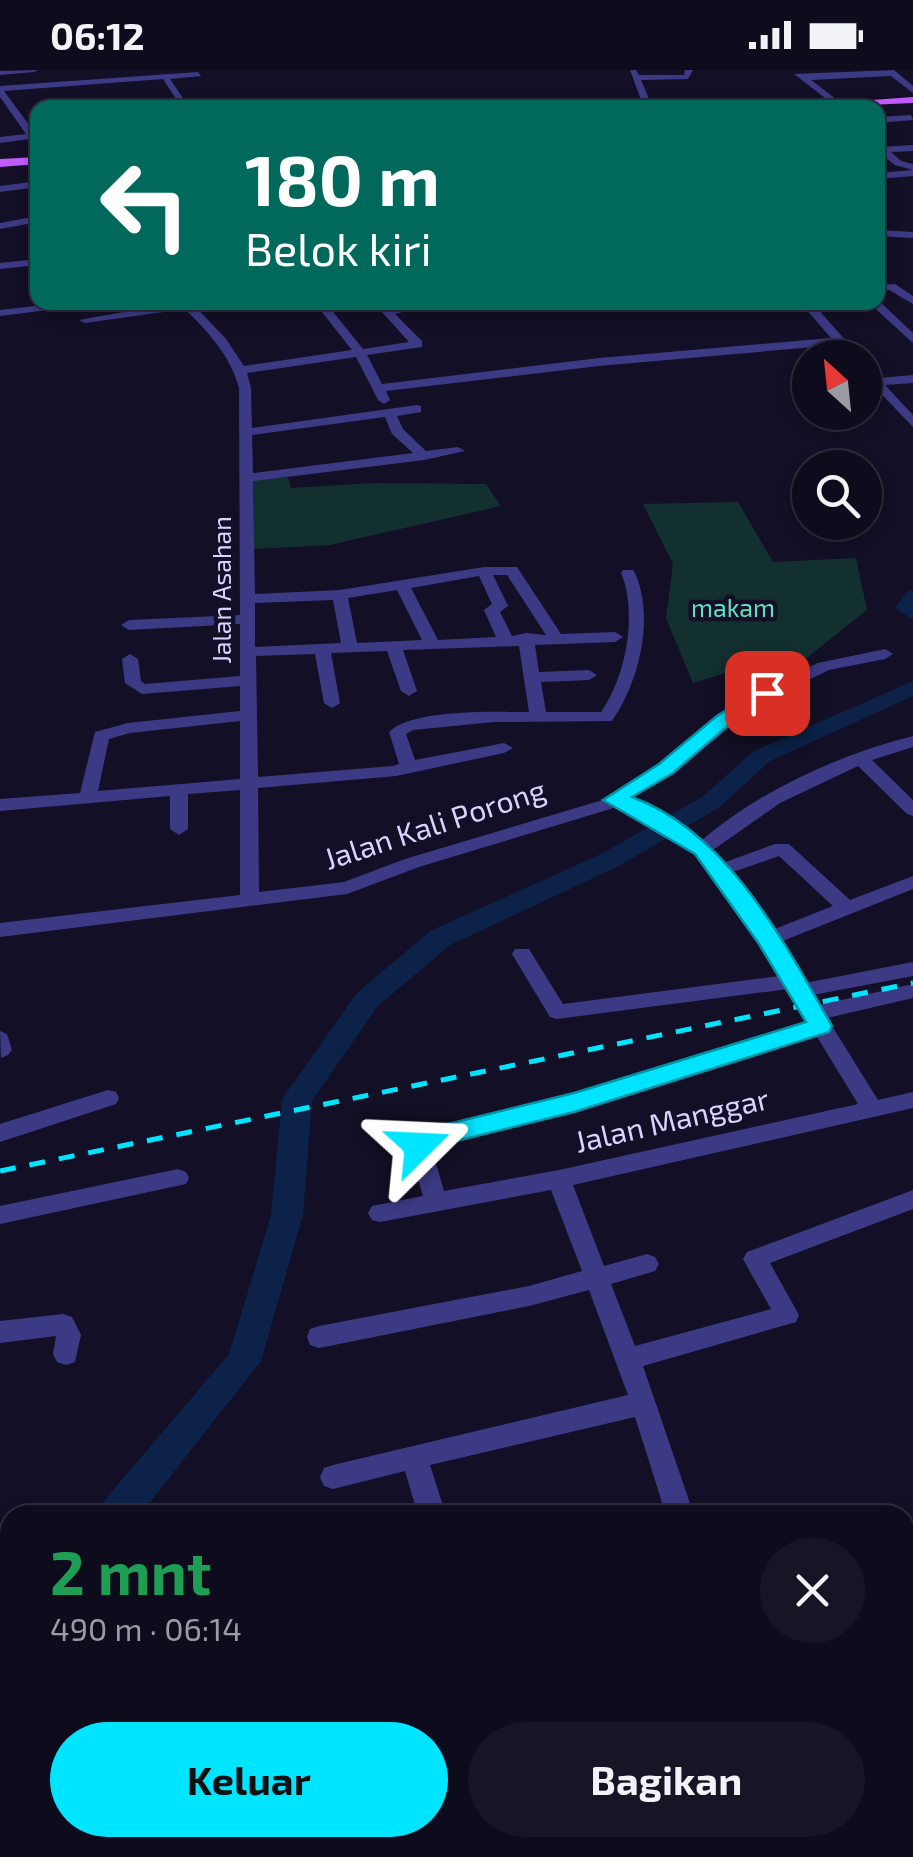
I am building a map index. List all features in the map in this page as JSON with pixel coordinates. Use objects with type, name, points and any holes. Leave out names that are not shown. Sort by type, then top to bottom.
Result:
[{"type":"main road","points":[[885,103],[913,100]]},
{"type":"main road","points":[[0,163],[30,161]]},
{"type":"street","points":[[0,73],[34,70]]},
{"type":"street","points":[[646,100],[635,74],[690,77],[689,70]]},
{"type":"street","points":[[793,70],[831,100]]},
{"type":"street","points":[[804,78],[891,72],[913,90]]},
{"type":"street","points":[[161,74],[180,100]]},
{"type":"street","points":[[30,135],[0,90],[198,74]]},
{"type":"street","points":[[90,81],[100,95]]},
{"type":"street","points":[[154,90],[160,100]]},
{"type":"street","points":[[892,102],[912,121]]},
{"type":"street","points":[[885,120],[912,121]]},
{"type":"street","points":[[0,125],[30,122]]},
{"type":"street","points":[[0,140],[30,140]]},
{"type":"street","points":[[885,150],[913,148]]},
{"type":"street","points":[[885,154],[913,170]]},
{"type":"street","points":[[885,175],[913,170]]},
{"type":"street","points":[[0,189],[30,185]]},
{"type":"street","points":[[8,200],[30,197]]},
{"type":"street","points":[[0,226],[30,221]]},
{"type":"street","points":[[885,234],[913,235]]},
{"type":"street","points":[[0,266],[30,263]]},
{"type":"street","points":[[885,280],[911,300]]},
{"type":"street","points":[[885,287],[891,286]]},
{"type":"street","points":[[885,302],[911,300]]},
{"type":"street","points":[[0,312],[30,309]]},
{"type":"street","points":[[85,320],[148,310]]},
{"type":"street","name":"Jalan Asahan","points":[[192,310],[223,342],[241,370],[248,432],[250,899]]},
{"type":"street","points":[[325,310],[361,354],[397,431],[424,456]]},
{"type":"street","points":[[241,370],[418,344],[386,310]]},
{"type":"street","points":[[814,310],[839,340]]},
{"type":"street","points":[[882,310],[913,339]]},
{"type":"street","points":[[378,388],[599,362],[792,345]]},
{"type":"street","points":[[882,382],[913,379]]},
{"type":"street","points":[[882,389],[913,424]]},
{"type":"street","points":[[248,432],[272,437],[417,409]]},
{"type":"street","points":[[247,478],[458,452]]},
{"type":"street","points":[[246,599],[340,595],[404,588],[484,571],[512,570],[524,590],[532,594],[554,636]]},
{"type":"street","points":[[484,571],[500,606],[492,610],[505,639]]},
{"type":"street","points":[[409,766],[397,732],[402,727],[538,715],[610,715],[634,636],[637,592],[628,572]]},
{"type":"street","points":[[404,588],[431,642]]},
{"type":"street","points":[[340,595],[350,647]]},
{"type":"street","points":[[129,626],[246,619]]},
{"type":"street","points":[[248,652],[554,636],[615,637]]},
{"type":"street","points":[[526,638],[538,715]]},
{"type":"street","points":[[393,644],[408,690]]},
{"type":"street","points":[[322,649],[332,703]]},
{"type":"street","name":"Jalan Kali Porong","points":[[0,930],[347,888],[614,800],[666,768],[753,700],[824,666],[885,654]]},
{"type":"street","points":[[130,658],[133,683],[142,689],[248,680]]},
{"type":"street","points":[[532,676],[590,675]]},
{"type":"street","points":[[88,798],[101,736],[128,728],[248,715]]},
{"type":"street","points":[[699,845],[782,796],[913,741]]},
{"type":"street","points":[[0,806],[396,771],[504,748]]},
{"type":"street","points":[[862,760],[913,810]]},
{"type":"street","points":[[179,789],[179,829]]},
{"type":"street","points":[[614,800],[630,803],[699,845],[768,939],[872,1109]]},
{"type":"street","points":[[718,871],[782,848],[846,907]]},
{"type":"street","points":[[768,939],[913,882]]},
{"type":"street","points":[[522,954],[557,1012],[913,969]]},
{"type":"street","points":[[436,1201],[418,1144],[424,1139],[574,1102],[913,991]]},
{"type":"street","points":[[0,1039],[1,1050]]},
{"type":"street","points":[[0,1134],[108,1098]]},
{"type":"street","name":"Jalan Manggar","points":[[677,1505],[644,1402],[558,1179],[913,1100]]},
{"type":"street","points":[[11,1212],[178,1178]]},
{"type":"street","points":[[380,1213],[558,1179]]},
{"type":"street","points":[[627,1359],[787,1315],[754,1259],[913,1199]]},
{"type":"street","points":[[319,1337],[597,1280],[648,1264]]},
{"type":"street","points":[[0,1332],[63,1325],[69,1335],[66,1354]]},
{"type":"street","points":[[333,1476],[644,1402]]},
{"type":"street","points":[[414,1457],[429,1505]]},
{"type":"green space","points":[[288,477],[291,488],[373,483],[486,484],[501,506],[330,545],[254,549],[253,480]]},
{"type":"green space","name":"makam","points":[[738,502],[773,562],[856,558],[867,610],[779,680],[735,670],[693,683],[666,618],[673,564],[643,504]]},
{"type":"waterway","points":[[913,596],[906,608],[913,614]]},
{"type":"waterway","points":[[124,1505],[244,1361],[287,1215],[297,1099],[367,1000],[440,938],[610,860],[711,802],[762,756],[913,688]]},
{"type":"railway","points":[[0,1171],[913,983]]},
{"type":"route","points":[[419,1146],[424,1139],[574,1102],[820,1026],[768,939],[703,849],[630,803],[614,800],[689,752],[724,719],[767,693]]}]
